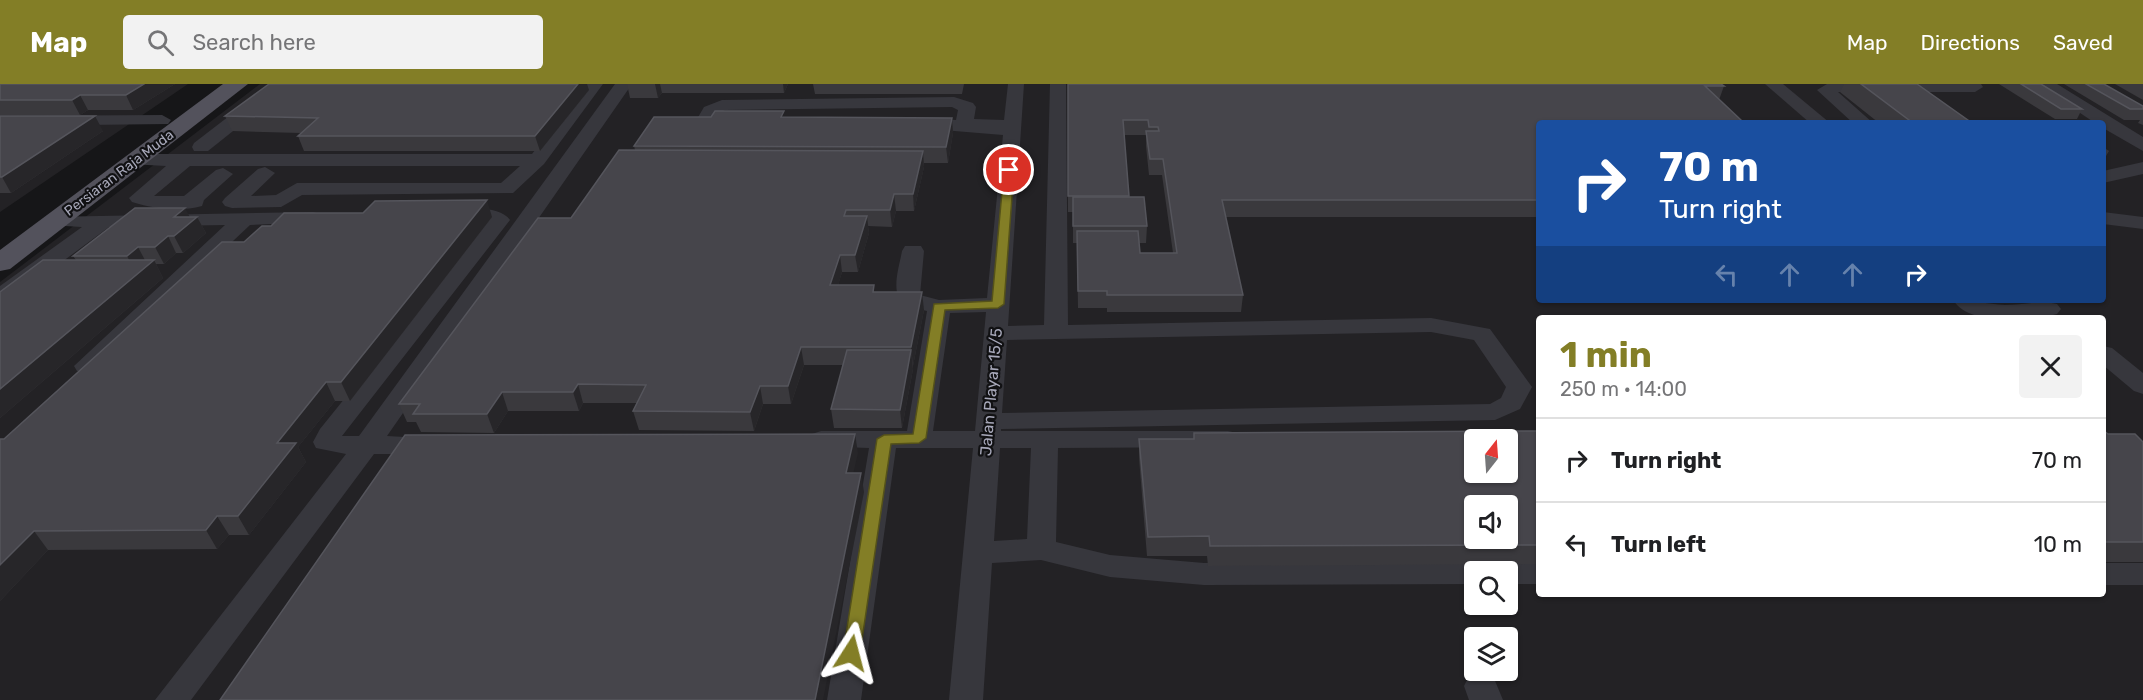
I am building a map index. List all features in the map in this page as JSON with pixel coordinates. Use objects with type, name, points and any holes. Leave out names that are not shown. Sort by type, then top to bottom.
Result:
[{"type":"main road","name":"Persiaran Raja Muda","points":[[0,263],[10,242],[162,120],[213,84]]},
{"type":"main road","name":"Persiaran Raja Muda","points":[[10,242],[55,221],[237,84]]},
{"type":"street","points":[[297,189],[493,191],[506,189],[537,160],[595,84]]},
{"type":"street","points":[[171,700],[366,446],[624,84]]},
{"type":"street","points":[[962,103],[969,84]]},
{"type":"street","name":"Jalan Playar 15/5","points":[[966,700],[1016,84]]},
{"type":"street","points":[[1056,332],[1058,84]]},
{"type":"street","points":[[1773,84],[1817,120]]},
{"type":"street","points":[[2045,84],[2101,120]]},
{"type":"street","points":[[1860,120],[1825,90],[1834,87],[1885,85],[1936,105]]},
{"type":"street","points":[[1909,94],[1975,87]]},
{"type":"street","points":[[266,96],[139,198],[153,202],[189,202],[238,210],[337,218]]},
{"type":"street","points":[[752,123],[716,123],[706,119],[710,111],[722,105],[962,103],[967,107],[965,123],[1013,127]]},
{"type":"street","points":[[0,121],[162,120]]},
{"type":"street","points":[[2106,123],[2143,122]]},
{"type":"street","points":[[895,123],[943,123],[983,131],[1013,127]]},
{"type":"street","points":[[2106,123],[2143,145]]},
{"type":"street","points":[[142,156],[193,153],[262,166],[328,159],[537,160]]},
{"type":"street","points":[[55,221],[103,220],[238,210],[281,201],[328,159]]},
{"type":"street","points":[[70,381],[238,210],[262,166]]},
{"type":"street","points":[[2106,176],[2143,168]]},
{"type":"street","points":[[189,202],[223,174]]},
{"type":"street","points":[[442,216],[489,216],[500,220],[329,435],[326,442],[336,445],[366,446],[460,444]]},
{"type":"street","points":[[2106,218],[2143,223]]},
{"type":"street","points":[[0,297],[103,220]]},
{"type":"street","points":[[10,242],[70,245]]},
{"type":"street","points":[[913,251],[907,292],[910,300],[939,307],[998,304]]},
{"type":"street","points":[[1967,303],[1973,308],[1995,311],[2049,309]]},
{"type":"street","points":[[919,438],[939,307]]},
{"type":"street","points":[[802,440],[919,438],[988,430],[1495,412],[1511,403],[1519,387],[1482,334],[1465,329],[1431,325],[996,333]]},
{"type":"street","points":[[2106,355],[2143,386]]},
{"type":"street","points":[[988,430],[1045,440],[1396,439]]},
{"type":"street","points":[[844,700],[884,439]]},
{"type":"street","points":[[1041,549],[1045,440]]},
{"type":"street","points":[[978,553],[1041,549],[1110,566],[1204,574],[1464,573]]},
{"type":"street","points":[[1518,573],[1536,573]]},
{"type":"street","points":[[2106,574],[2143,574]]},
{"type":"shaded area","points":[[0,84],[188,84],[0,212]]},
{"type":"shaded area","points":[[260,84],[2143,84],[2143,700],[0,700],[0,282]]},
{"type":"building","points":[[0,84],[144,84],[126,95],[80,95],[72,100],[0,100]]},
{"type":"building","points":[[269,84],[578,84],[535,136],[298,136],[318,118],[225,116]]},
{"type":"building","points":[[1068,84],[1721,84],[1724,86],[1705,86],[1741,120],[1536,120],[1536,200],[1222,200],[1243,295],[1107,295],[1107,291],[1078,291],[1077,231],[1138,231],[1140,253],[1177,253],[1163,159],[1150,159],[1146,131],[1159,131],[1158,127],[1149,127],[1148,120],[1123,120],[1129,196],[1068,196]]},
{"type":"building","points":[[1861,84],[1917,84],[1968,120],[1909,120]]},
{"type":"building","points":[[2021,84],[2041,84],[2082,109],[2061,109]]},
{"type":"building","points":[[2086,84],[2104,84],[2143,106],[2143,109],[2130,109]]},
{"type":"building","points":[[715,111],[784,111],[781,117],[952,118],[946,147],[634,146],[654,117],[711,117]]},
{"type":"building","points":[[0,116],[95,116],[0,177]]},
{"type":"building","points":[[619,150],[923,151],[913,194],[894,194],[890,210],[846,210],[844,216],[867,216],[855,255],[840,255],[830,285],[874,285],[873,292],[922,292],[911,347],[801,347],[788,386],[760,386],[750,412],[633,411],[646,385],[578,384],[573,392],[502,392],[487,414],[413,414],[420,404],[399,404],[538,218],[571,218]]},
{"type":"building","points":[[1073,197],[1144,197],[1147,226],[1073,226]]},
{"type":"building","points":[[487,200],[341,382],[326,382],[277,443],[296,443],[238,516],[217,516],[206,530],[34,531],[0,565],[0,439],[4,439],[222,242],[244,242],[262,226],[271,226],[284,213],[363,213],[375,201]]},
{"type":"building","points":[[135,208],[185,208],[174,217],[197,217],[174,236],[168,236],[155,247],[138,247],[127,256],[73,256]]},
{"type":"building","points":[[43,260],[154,260],[0,389],[0,292]]},
{"type":"building","points":[[847,350],[911,350],[900,410],[831,409]]},
{"type":"building","points":[[1464,431],[1464,483],[1518,483],[1518,431],[1536,431],[1536,545],[1518,545],[1518,495],[1464,495],[1464,545],[1210,546],[1209,536],[1148,537],[1139,439],[1194,439],[1194,433]]},
{"type":"building","points":[[2106,432],[2135,434],[2143,442],[2143,542],[2106,542]]},
{"type":"building","points":[[855,434],[846,473],[861,473],[815,700],[220,700],[405,435]]},
{"type":"route","points":[[851,653],[884,439],[919,438],[939,307],[998,304],[1009,170]]}]
